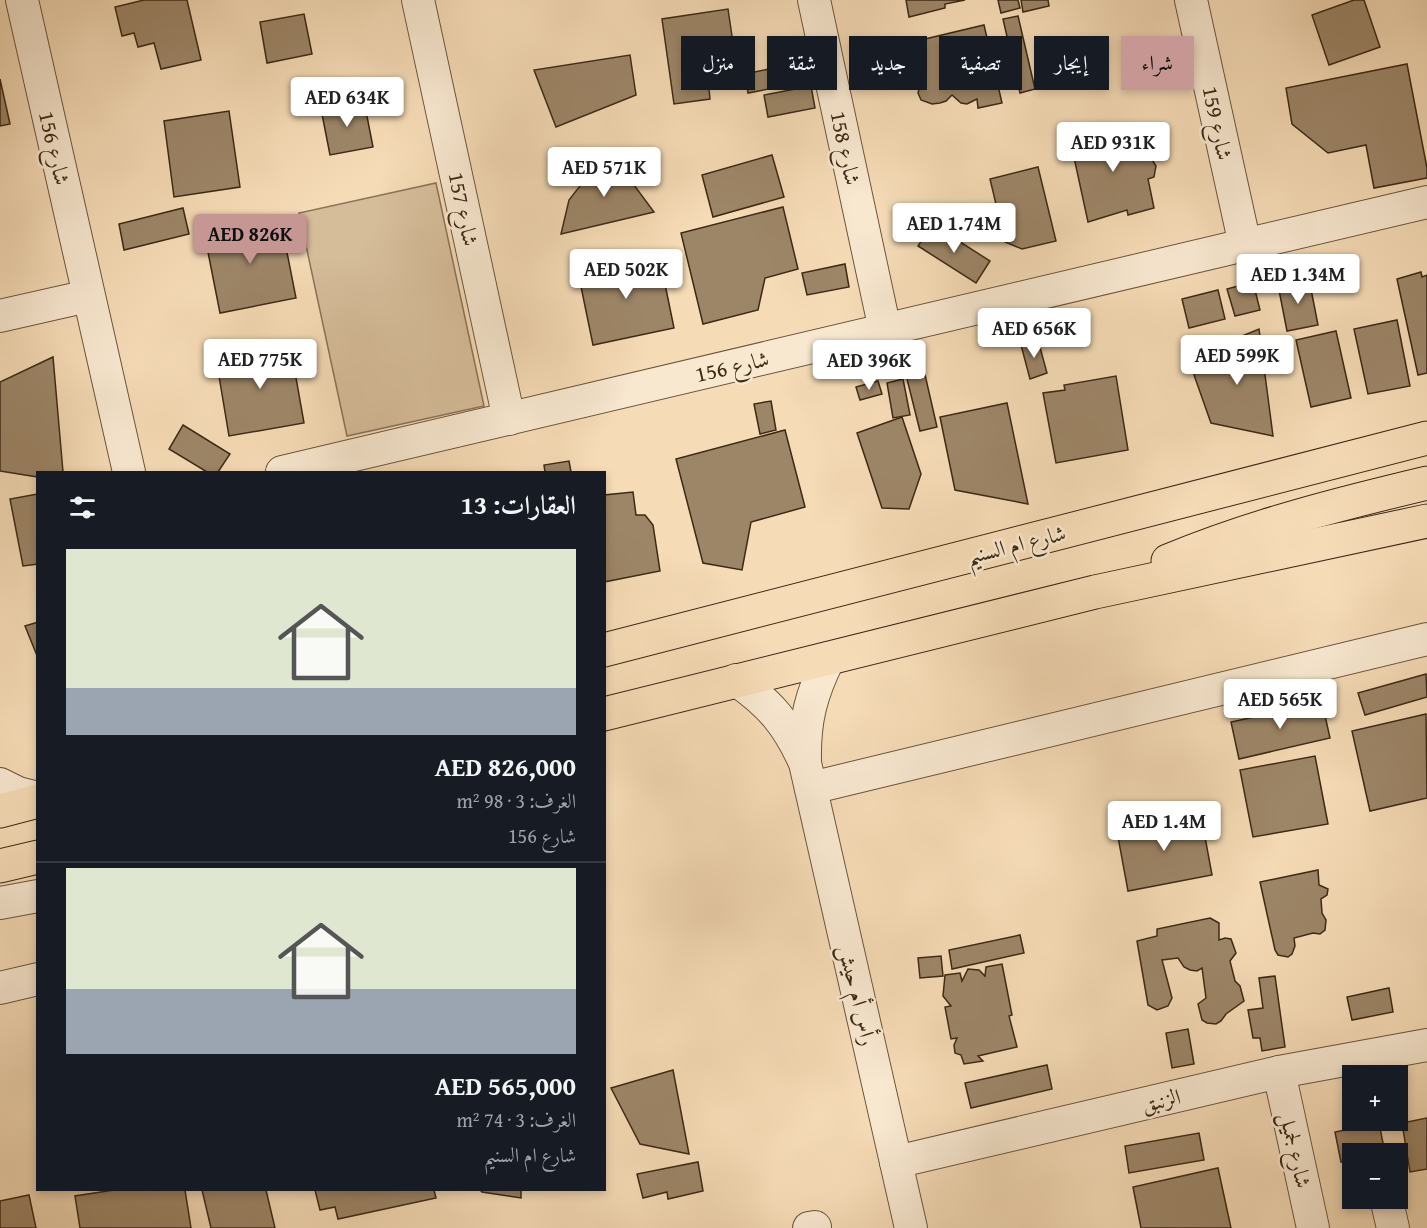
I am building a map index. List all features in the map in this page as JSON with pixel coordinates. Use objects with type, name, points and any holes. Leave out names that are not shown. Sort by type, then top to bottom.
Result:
[{"type":"main road","name":"شارع ام السنيم","points":[[606,649],[1427,438]]},
{"type":"main road","points":[[1095,592],[1218,540],[1311,511],[1427,483]]},
{"type":"main road","points":[[606,713],[1095,592],[1427,521]]},
{"type":"main road","points":[[0,811],[36,801]]},
{"type":"main road","points":[[0,866],[36,857]]},
{"type":"street","name":"شارع 156","points":[[22,0],[129,471]]},
{"type":"street","name":"شارع 157","points":[[418,0],[510,419]]},
{"type":"street","name":"شارع 158","points":[[814,0],[885,330]]},
{"type":"street","name":"شارع 159","points":[[1191,0],[1245,245]]},
{"type":"street","name":"شارع 156","points":[[286,471],[1427,202]]},
{"type":"street","points":[[0,316],[88,296]]},
{"type":"street","points":[[808,775],[1427,639]]},
{"type":"street","name":"رأس أم حيش","points":[[808,775],[805,735],[808,708],[829,658]]},
{"type":"street","name":"رأس أم حيش","points":[[736,680],[759,696],[778,715],[794,738],[808,775],[911,1228]]},
{"type":"street","points":[[0,784],[36,799]]},
{"type":"street","points":[[0,903],[36,896]]},
{"type":"street","points":[[0,988],[36,979]]},
{"type":"street","name":"الزنبق","points":[[896,1162],[1279,1072],[1427,1045]]},
{"type":"street","name":"شارع لجميل","points":[[1279,1072],[1313,1228]]},
{"type":"street","points":[[1389,1209],[1393,1228]]},
{"type":"shaded area","points":[[436,183],[484,406],[347,436],[299,213]]},
{"type":"building","points":[[144,0],[187,0],[201,60],[161,69],[154,43],[138,47],[134,33],[122,36],[115,7]]},
{"type":"building","points":[[906,0],[965,0],[945,4],[945,8],[909,17]]},
{"type":"building","points":[[998,0],[1018,0],[1020,8],[1001,13]]},
{"type":"building","points":[[1021,0],[1048,0],[1049,6],[1023,12]]},
{"type":"building","points":[[1354,0],[1364,0],[1380,47],[1329,65],[1312,15]]},
{"type":"building","points":[[728,9],[732,36],[681,36],[681,90],[709,90],[710,99],[674,104],[662,19]]},
{"type":"building","points":[[304,14],[312,54],[267,63],[260,22]]},
{"type":"building","points":[[1018,16],[1034,89],[1020,93],[1019,90],[1022,90],[1022,36],[1007,36],[1003,19]]},
{"type":"building","points":[[984,25],[987,36],[939,36],[939,90],[999,90],[1002,103],[978,108],[977,99],[967,104],[961,103],[952,95],[940,103],[932,104],[921,100],[919,90],[927,90],[927,39]]},
{"type":"building","points":[[630,55],[636,95],[556,127],[534,70]]},
{"type":"building","points":[[1407,64],[1427,178],[1374,188],[1366,145],[1328,153],[1292,124],[1286,88]]},
{"type":"building","points":[[767,69],[767,89],[748,93],[748,90],[755,90],[755,72]]},
{"type":"building","points":[[0,79],[10,124],[0,126]]},
{"type":"building","points":[[790,90],[812,90],[815,108],[768,117],[764,95]]},
{"type":"building","points":[[364,101],[373,147],[330,155],[321,109]]},
{"type":"building","points":[[229,111],[240,187],[174,197],[164,121]]},
{"type":"building","points":[[1137,128],[1142,154],[1149,155],[1156,166],[1154,177],[1148,179],[1154,208],[1128,215],[1127,210],[1088,222],[1070,139],[1109,130],[1108,134]]},
{"type":"building","points":[[608,150],[654,212],[561,234],[569,200]]},
{"type":"building","points":[[772,155],[784,197],[713,217],[702,175]]},
{"type":"building","points":[[1038,167],[1056,241],[1022,249],[1005,242],[990,179]]},
{"type":"building","points":[[783,207],[798,269],[765,278],[758,310],[703,324],[681,233]]},
{"type":"building","points":[[183,208],[189,234],[124,250],[119,224]]},
{"type":"building","points":[[280,217],[296,298],[220,313],[204,232]]},
{"type":"building","points":[[932,224],[990,261],[976,283],[918,246]]},
{"type":"building","points":[[659,255],[674,328],[593,345],[578,272]]},
{"type":"building","points":[[845,264],[849,287],[807,295],[802,273]]},
{"type":"building","points":[[1421,272],[1422,277],[1427,275],[1427,373],[1418,375],[1397,279]]},
{"type":"building","points":[[1309,279],[1318,325],[1287,331],[1278,285]]},
{"type":"building","points":[[1253,282],[1260,310],[1235,316],[1227,289]]},
{"type":"building","points":[[1218,290],[1225,319],[1189,328],[1182,299]]},
{"type":"building","points":[[1397,320],[1410,386],[1368,394],[1354,329]]},
{"type":"building","points":[[1259,329],[1273,436],[1211,423],[1194,375],[1230,341]]},
{"type":"building","points":[[1336,331],[1351,398],[1311,407],[1296,340]]},
{"type":"building","points":[[1038,340],[1047,373],[1030,379],[1021,345]]},
{"type":"building","points":[[290,344],[304,423],[229,436],[216,358]]},
{"type":"building","points":[[53,357],[63,471],[36,471],[36,477],[0,471],[0,382]]},
{"type":"building","points":[[923,366],[937,427],[920,431],[905,371]]},
{"type":"building","points":[[1116,376],[1128,450],[1056,463],[1043,393],[1065,390],[1064,385]]},
{"type":"building","points":[[903,379],[910,415],[893,418],[887,383]]},
{"type":"building","points":[[878,381],[882,394],[860,400],[856,387]]},
{"type":"building","points":[[771,401],[776,430],[760,434],[754,404]]},
{"type":"building","points":[[1007,403],[1028,504],[955,490],[940,417]]},
{"type":"building","points":[[902,417],[921,474],[909,509],[882,508],[857,433]]},
{"type":"building","points":[[183,425],[230,454],[219,471],[205,471],[169,449]]},
{"type":"building","points":[[785,430],[805,507],[751,522],[742,570],[703,563],[676,459]]},
{"type":"building","points":[[569,461],[571,471],[545,471],[544,465]]},
{"type":"building","points":[[633,492],[636,515],[645,515],[653,525],[660,571],[606,582],[606,495]]},
{"type":"building","points":[[36,494],[36,564],[23,566],[10,499]]},
{"type":"building","points":[[36,623],[36,653],[25,626]]},
{"type":"building","points":[[1426,674],[1427,697],[1365,715],[1358,693]]},
{"type":"building","points":[[1322,702],[1330,738],[1239,759],[1231,722]]},
{"type":"building","points":[[1426,714],[1427,798],[1370,811],[1352,731]]},
{"type":"building","points":[[1315,756],[1328,824],[1253,837],[1240,770]]},
{"type":"building","points":[[1145,815],[1147,825],[1201,815],[1212,875],[1128,891],[1118,837],[1132,835],[1129,818]]},
{"type":"building","points":[[1318,870],[1319,885],[1328,889],[1327,895],[1321,899],[1322,913],[1326,920],[1325,930],[1320,934],[1313,933],[1294,938],[1295,946],[1292,954],[1288,957],[1278,955],[1260,882]]},
{"type":"building","points":[[1210,918],[1219,923],[1219,940],[1231,939],[1236,953],[1230,961],[1235,981],[1240,986],[1244,1001],[1216,1024],[1202,1020],[1198,1004],[1206,998],[1202,968],[1197,971],[1190,970],[1184,967],[1178,958],[1162,960],[1172,998],[1168,1006],[1157,1010],[1148,1005],[1137,941],[1157,936],[1157,929]]},
{"type":"building","points":[[1020,935],[1024,953],[952,969],[949,950]]},
{"type":"building","points":[[941,956],[943,976],[920,978],[918,958]]},
{"type":"building","points":[[1002,964],[1012,1015],[1009,1016],[1017,1047],[978,1056],[983,1061],[964,1064],[961,1055],[955,1053],[954,1045],[957,1038],[951,1039],[945,1007],[951,1006],[943,996],[945,975],[960,973],[962,981],[968,969],[979,970],[985,976],[986,967]]},
{"type":"building","points":[[1275,976],[1285,1047],[1262,1051],[1260,1038],[1253,1038],[1248,1010],[1263,1008],[1259,978]]},
{"type":"building","points":[[1389,988],[1393,1012],[1352,1020],[1347,997]]},
{"type":"building","points":[[1188,1029],[1194,1064],[1172,1068],[1166,1033]]},
{"type":"building","points":[[1047,1065],[1052,1089],[971,1108],[965,1083]]},
{"type":"building","points":[[673,1070],[689,1154],[640,1144],[611,1088]]},
{"type":"building","points":[[1427,1118],[1427,1169],[1410,1172],[1408,1143],[1405,1143],[1403,1131],[1408,1131],[1408,1122]]},
{"type":"building","points":[[1381,1131],[1383,1143],[1342,1143],[1341,1162],[1335,1132]]},
{"type":"building","points":[[1199,1133],[1204,1160],[1129,1173],[1125,1146]]},
{"type":"building","points":[[698,1162],[703,1191],[668,1199],[667,1192],[643,1198],[637,1174]]},
{"type":"building","points":[[1218,1168],[1231,1228],[1141,1228],[1133,1187]]},
{"type":"building","points":[[108,1191],[185,1191],[191,1228],[80,1228],[75,1196]]},
{"type":"building","points":[[202,1191],[266,1191],[275,1228],[211,1228]]},
{"type":"building","points":[[315,1191],[434,1191],[436,1198],[338,1219],[335,1207],[320,1210]]},
{"type":"building","points":[[521,1191],[521,1198],[482,1192]]},
{"type":"building","points":[[29,1195],[36,1228],[0,1228],[0,1201]]}]
